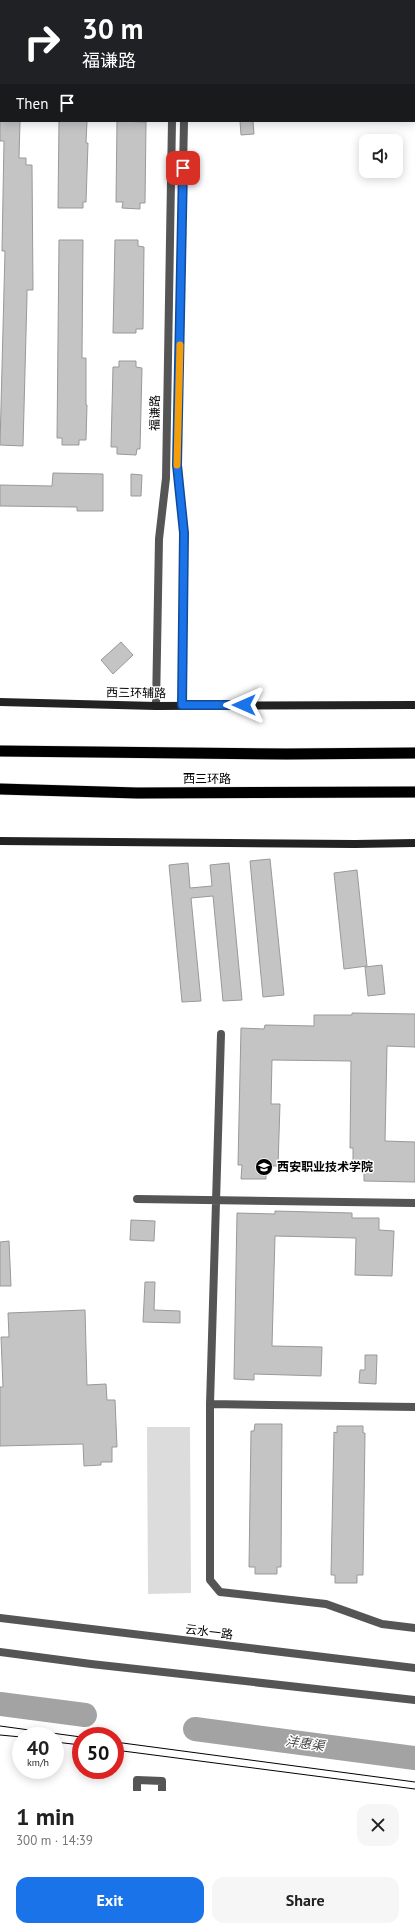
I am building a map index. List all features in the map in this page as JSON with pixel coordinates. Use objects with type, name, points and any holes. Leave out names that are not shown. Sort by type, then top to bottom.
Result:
[{"type":"highway","points":[[0,751],[288,754],[415,753]]},
{"type":"highway","name":"西三环路","points":[[0,789],[137,792],[415,792]]},
{"type":"main road","name":"西三环辅路","points":[[0,702],[156,706],[415,705]]},
{"type":"main road","points":[[0,841],[355,844],[415,843]]},
{"type":"street","name":"福谦路","points":[[156,706],[159,539],[166,478],[172,122]]},
{"type":"street","name":"福谦路","points":[[182,705],[184,533],[177,465],[184,122]]},
{"type":"street","points":[[221,1034],[210,1404],[210,1580],[220,1592],[326,1604],[382,1624],[415,1628]]},
{"type":"street","points":[[137,1198],[415,1203]]},
{"type":"street","points":[[210,1404],[415,1407]]},
{"type":"street","name":"云水一路","points":[[0,1618],[415,1668]]},
{"type":"street","points":[[0,1652],[91,1664],[415,1700]]},
{"type":"street","points":[[137,1791],[137,1780],[162,1781],[162,1791]]},
{"type":"shaded area","points":[[147,1427],[190,1427],[191,1593],[148,1594]]},
{"type":"building","points":[[0,122],[20,122],[19,158],[26,158],[26,165],[32,165],[33,290],[27,290],[23,446],[0,445],[5,251],[2,251],[4,141],[0,141]]},
{"type":"building","points":[[59,122],[87,122],[86,143],[88,143],[86,202],[83,202],[83,208],[58,208]]},
{"type":"building","points":[[117,122],[146,122],[145,203],[140,203],[140,209],[122,208],[123,202],[116,202]]},
{"type":"building","points":[[240,122],[253,122],[254,134],[241,135]]},
{"type":"building","points":[[59,240],[83,240],[82,358],[86,358],[87,405],[86,440],[79,440],[79,445],[62,445],[62,438],[57,438]]},
{"type":"building","points":[[115,240],[138,240],[138,246],[144,247],[143,329],[136,329],[136,333],[113,333]]},
{"type":"building","points":[[119,361],[136,361],[136,367],[142,368],[140,449],[137,449],[136,455],[117,454],[117,447],[111,447],[113,367],[119,367]]},
{"type":"building","points":[[53,473],[103,474],[103,511],[77,511],[77,507],[0,506],[0,485],[52,486]]},
{"type":"building","points":[[131,474],[142,475],[141,496],[131,496]]},
{"type":"building","points":[[121,642],[133,655],[113,674],[101,660]]},
{"type":"building","points":[[270,859],[284,995],[263,997],[250,861]]},
{"type":"building","points":[[188,863],[190,888],[212,886],[210,865],[229,863],[242,1000],[223,1001],[213,896],[191,898],[201,1001],[182,1002],[169,865]]},
{"type":"building","points":[[357,870],[367,966],[344,969],[334,873]]},
{"type":"building","points":[[382,965],[385,994],[368,996],[365,967]]},
{"type":"building","points":[[352,1013],[415,1014],[415,1047],[387,1046],[385,1141],[415,1142],[415,1182],[364,1181],[364,1163],[353,1163],[353,1148],[350,1148],[351,1061],[272,1060],[271,1104],[280,1104],[278,1166],[266,1166],[266,1179],[241,1179],[242,1165],[238,1165],[241,1028],[264,1029],[265,1025],[314,1026],[314,1015],[352,1015]]},
{"type":"building","points":[[275,1211],[352,1213],[352,1218],[379,1218],[379,1230],[394,1231],[392,1276],[355,1275],[356,1238],[275,1236],[272,1346],[322,1347],[321,1376],[254,1374],[254,1380],[234,1379],[237,1213],[275,1214]]},
{"type":"building","points":[[131,1220],[155,1221],[154,1241],[130,1240]]},
{"type":"building","points":[[9,1241],[11,1286],[0,1286],[0,1242]]},
{"type":"building","points":[[145,1282],[155,1282],[154,1310],[180,1311],[180,1323],[143,1322]]},
{"type":"building","points":[[85,1310],[87,1385],[106,1384],[107,1400],[115,1400],[117,1447],[112,1447],[112,1462],[101,1462],[101,1465],[84,1466],[83,1444],[0,1446],[0,1387],[3,1387],[1,1337],[9,1337],[8,1313]]},
{"type":"building","points":[[365,1355],[377,1355],[376,1384],[359,1383],[360,1370],[365,1370]]},
{"type":"building","points":[[255,1424],[282,1424],[281,1567],[277,1567],[277,1574],[255,1574],[255,1567],[249,1567],[251,1431],[254,1431]]},
{"type":"building","points":[[337,1426],[363,1426],[363,1433],[365,1433],[363,1575],[357,1575],[357,1583],[335,1583],[335,1575],[331,1575],[334,1432],[337,1433]]},
{"type":"waterway","name":"沣惠渠","points":[[0,1704],[85,1715]]},
{"type":"waterway","name":"沣惠渠","points":[[195,1729],[415,1758]]},
{"type":"tram line","points":[[0,1726],[72,1736]]},
{"type":"tram line","points":[[0,1735],[12,1736]]},
{"type":"tram line","points":[[64,1743],[72,1744]]},
{"type":"tram line","points":[[124,1743],[415,1782]]},
{"type":"tram line","points":[[124,1751],[415,1789]]},
{"type":"slow traffic","points":[[177,465],[180,345]]},
{"type":"place","name":"西安职业技术学院","points":[[264,1167]]},
{"type":"route","points":[[183,168],[177,465],[184,533],[182,705],[244,705]]}]
